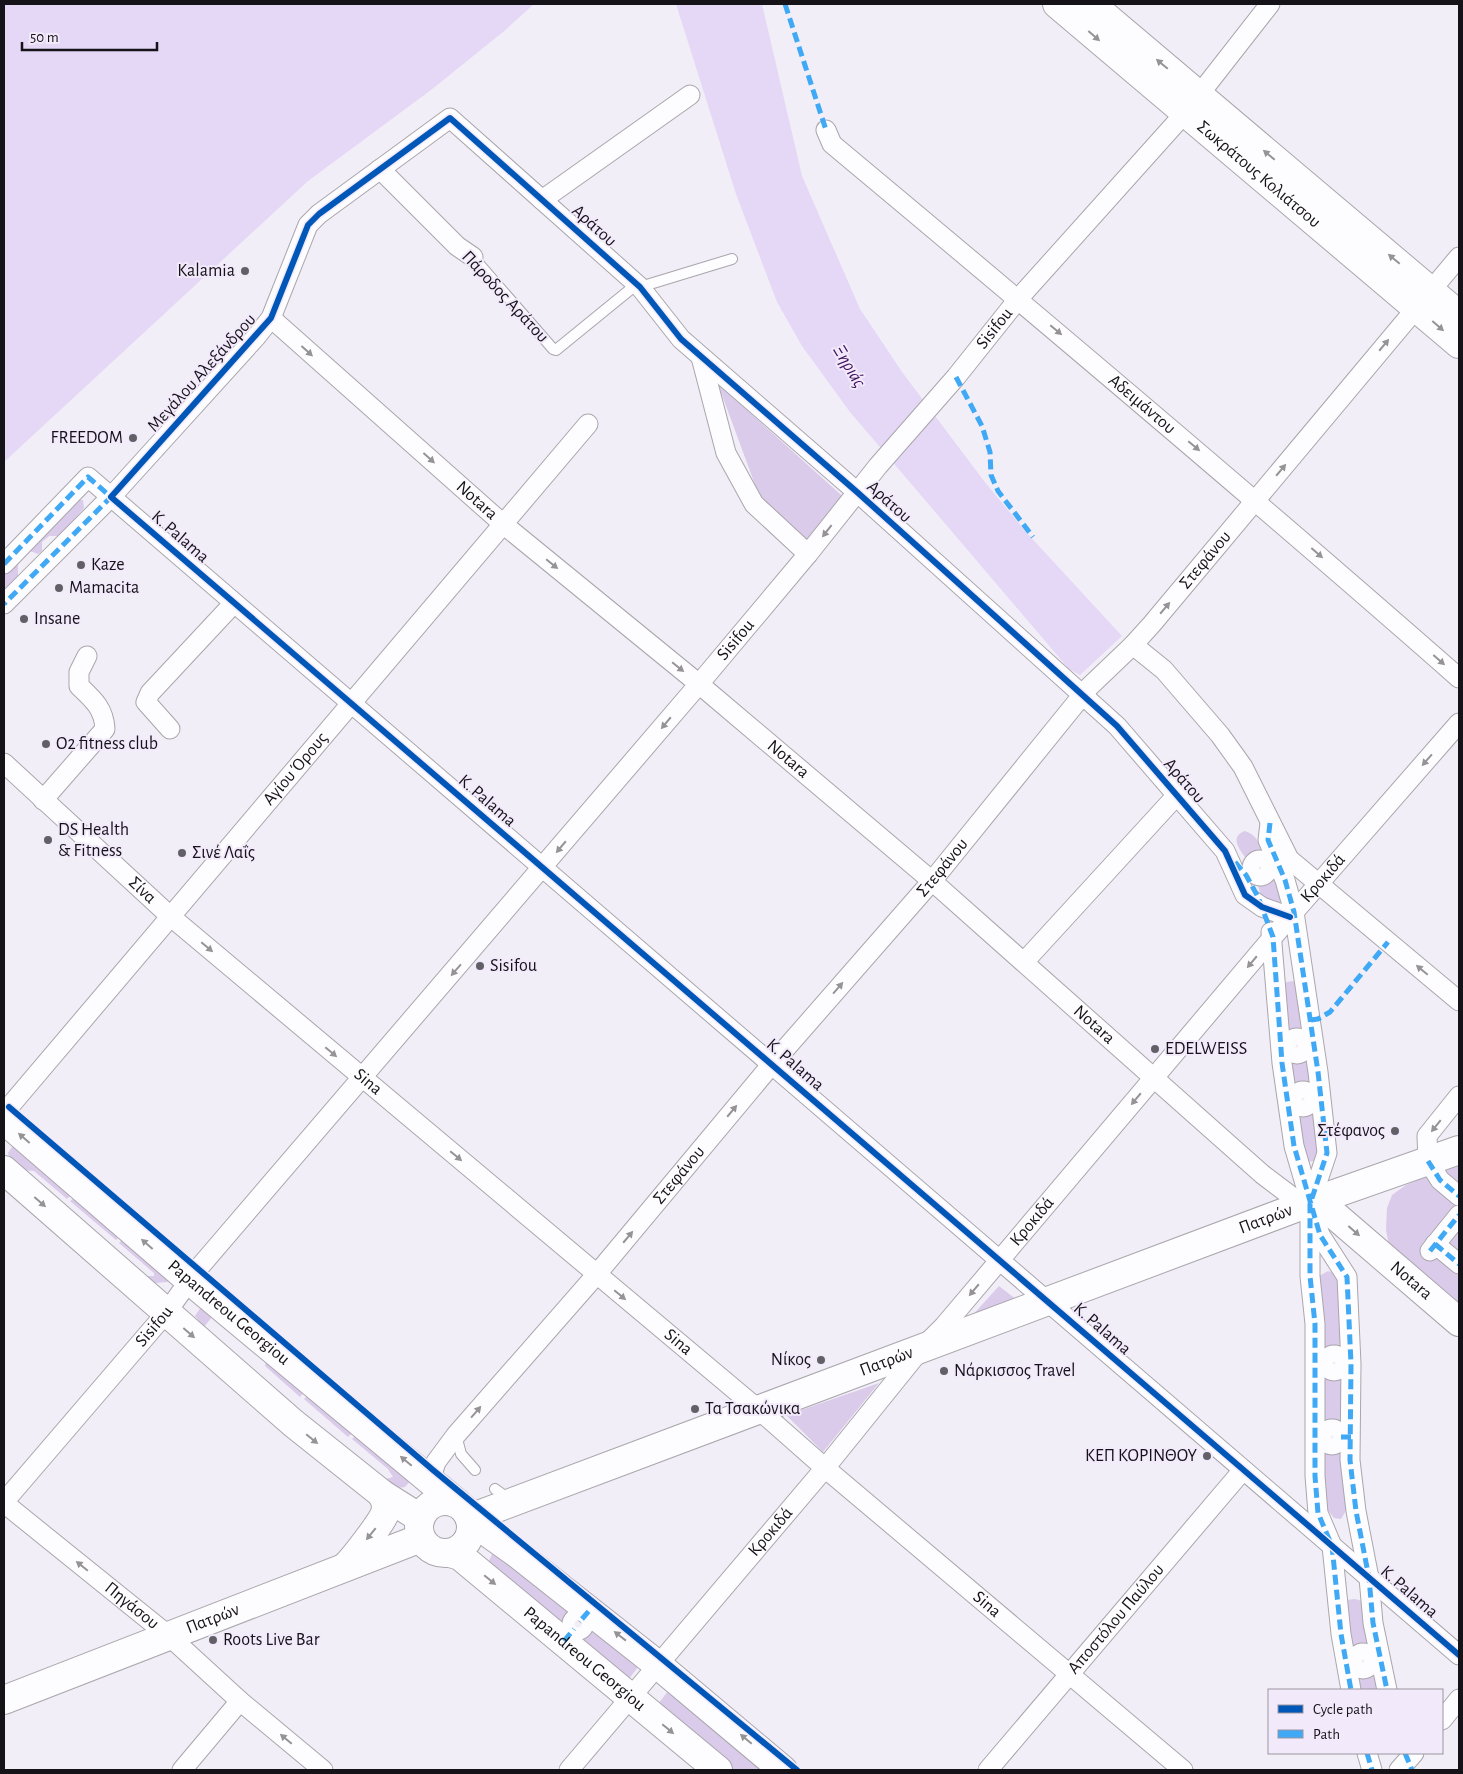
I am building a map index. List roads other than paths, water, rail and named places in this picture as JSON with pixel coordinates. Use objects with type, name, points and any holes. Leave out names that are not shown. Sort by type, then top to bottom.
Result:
[{"type":"main road","name":"Σωκράτους Κολιάτσου","points":[[1057,4],[1192,105],[1424,299],[1459,344]]},
{"type":"main road","name":"Σωκράτους Κολιάτσου","points":[[1091,4],[1192,105]]},
{"type":"main road","name":"Σωκράτους Κολιάτσου","points":[[1424,299],[1459,315]]},
{"type":"main road","name":"Papandreou Georgiou","points":[[4,1120],[189,1280],[430,1481],[466,1515],[495,1537],[578,1625],[631,1697],[718,1770]]},
{"type":"main road","points":[[1310,1203],[1459,1150]]},
{"type":"main road","points":[[4,1170],[293,1423],[417,1522],[433,1550],[450,1553],[458,1550],[468,1540],[466,1515],[440,1501],[432,1505],[417,1522]]},
{"type":"main road","name":"Πατρών","points":[[466,1515],[505,1496],[759,1410],[1310,1203]]},
{"type":"main road","name":"Notara","points":[[1310,1203],[1459,1322]]},
{"type":"main road","points":[[417,1522],[430,1481]]},
{"type":"main road","points":[[342,1568],[354,1560],[361,1546],[384,1515],[386,1502],[382,1494]]},
{"type":"main road","name":"Πατρών","points":[[4,1700],[342,1568],[417,1522]]},
{"type":"main road","name":"Papandreou Georgiou","points":[[450,1553],[460,1556],[578,1625],[658,1665],[783,1770]]},
{"type":"street","name":"Sisifou","points":[[4,1502],[166,1313],[189,1280],[699,684],[1019,298],[1192,105],[1270,4]]},
{"type":"street","points":[[542,200],[690,95]]},
{"type":"street","name":"Αράτου","points":[[450,118],[638,285],[676,334],[701,357],[1085,692],[1226,851],[1245,895],[1262,907],[1292,914]]},
{"type":"street","name":"Μεγάλου Αλεξάνδρου","points":[[4,604],[110,498],[271,318],[308,225],[318,214],[450,118]]},
{"type":"street","name":"Αδειμάντου","points":[[826,130],[832,144],[1019,298],[1256,500],[1459,678]]},
{"type":"street","name":"Πάροδος Αράτου","points":[[380,169],[457,246],[473,257]]},
{"type":"street","name":"Στεφάνου","points":[[430,1481],[436,1462],[456,1435],[596,1275],[772,1064],[932,881],[1085,692],[1134,645],[1459,257]]},
{"type":"street","name":"Notara","points":[[271,318],[503,524],[699,684],[932,881],[1262,1174],[1310,1203]]},
{"type":"street","points":[[701,357],[726,453],[749,496],[754,504],[808,554]]},
{"type":"street","name":"Αγίου Όρους","points":[[4,1113],[588,424]]},
{"type":"street","points":[[4,564],[88,477],[110,498]]},
{"type":"street","name":"K. Palama","points":[[110,498],[1459,1655]]},
{"type":"street","points":[[170,729],[146,702],[150,693],[234,603]]},
{"type":"street","points":[[1134,645],[1164,670],[1220,735],[1243,767],[1289,859],[1459,1001]]},
{"type":"street","points":[[43,800],[105,730],[104,716],[98,704],[79,686],[79,672],[87,656]]},
{"type":"street","name":"Κροκιδά","points":[[569,1770],[824,1468],[921,1349],[944,1326],[1000,1261],[1292,914],[1459,723]]},
{"type":"street","name":"Σίνα","points":[[4,764],[170,916]]},
{"type":"street","points":[[1024,962],[1176,795]]},
{"type":"street","points":[[1270,823],[1261,869],[1262,907],[1273,937],[1298,1047],[1304,1100],[1294,1146],[1320,1235],[1341,1265],[1347,1278],[1333,1363],[1332,1437],[1318,1513],[1332,1546],[1363,1662],[1386,1689]]},
{"type":"street","points":[[1226,851],[1261,869],[1292,914],[1298,1047],[1304,1100],[1327,1153],[1310,1203],[1310,1276],[1315,1324],[1333,1363],[1332,1437],[1350,1460],[1356,1511],[1369,1578],[1373,1624],[1363,1662],[1351,1689]]},
{"type":"street","name":"Sina","points":[[170,916],[759,1410],[824,1468],[1184,1770]]},
{"type":"street","points":[[1459,1096],[1427,1136],[1428,1161],[1440,1180],[1459,1196]]},
{"type":"street","points":[[1459,1215],[1433,1247],[1459,1264]]},
{"type":"street","name":"Αποστόλου Παύλου","points":[[988,1770],[1243,1470]]},
{"type":"street","name":"Πηγάσου","points":[[4,1502],[168,1636],[240,1701],[323,1770]]},
{"type":"street","points":[[1443,1719],[1459,1699]]},
{"type":"street","points":[[182,1770],[240,1701]]},
{"type":"street","points":[[1367,1754],[1372,1770]]},
{"type":"lane","name":"Πάροδος Αράτου","points":[[473,257],[553,349],[556,350],[638,285]]},
{"type":"lane","points":[[638,285],[732,259]]},
{"type":"lane","points":[[456,1435],[461,1454],[475,1470]]},
{"type":"water","points":[[4,4],[534,4],[503,32],[431,90],[308,181],[4,462]]},
{"type":"water","name":"Ξηριάς","points":[[676,4],[762,4],[802,176],[860,309],[902,372],[984,481],[1026,532],[1122,636],[1080,675],[1069,669],[850,412],[802,346],[777,302],[736,194]]},
{"type":"place","name":"Kalamia","points":[[245,271]]},
{"type":"place","name":"FREEDOM","points":[[133,438]]},
{"type":"place","name":"Kaze","points":[[81,565]]},
{"type":"place","name":"Mamacita","points":[[59,588]]},
{"type":"place","name":"Insane","points":[[24,619]]},
{"type":"place","name":"O2 fitness club","points":[[46,744]]},
{"type":"place","name":"DS Health & Fitness","points":[[48,840]]},
{"type":"place","name":"Σινέ Λαΐς","points":[[182,853]]},
{"type":"place","name":"Sisifou","points":[[480,966]]},
{"type":"place","name":"EDELWEISS","points":[[1155,1049]]},
{"type":"place","name":"Στέφανος","points":[[1395,1131]]},
{"type":"place","name":"Νίκος","points":[[821,1360]]},
{"type":"place","name":"Νάρκισσος Travel","points":[[944,1371]]},
{"type":"place","name":"Τα Τσακώνικα","points":[[695,1409]]},
{"type":"place","name":"ΚΕΠ ΚΟΡΙΝΘΟΥ","points":[[1207,1456]]},
{"type":"place","name":"Roots Live Bar","points":[[213,1640]]}]
